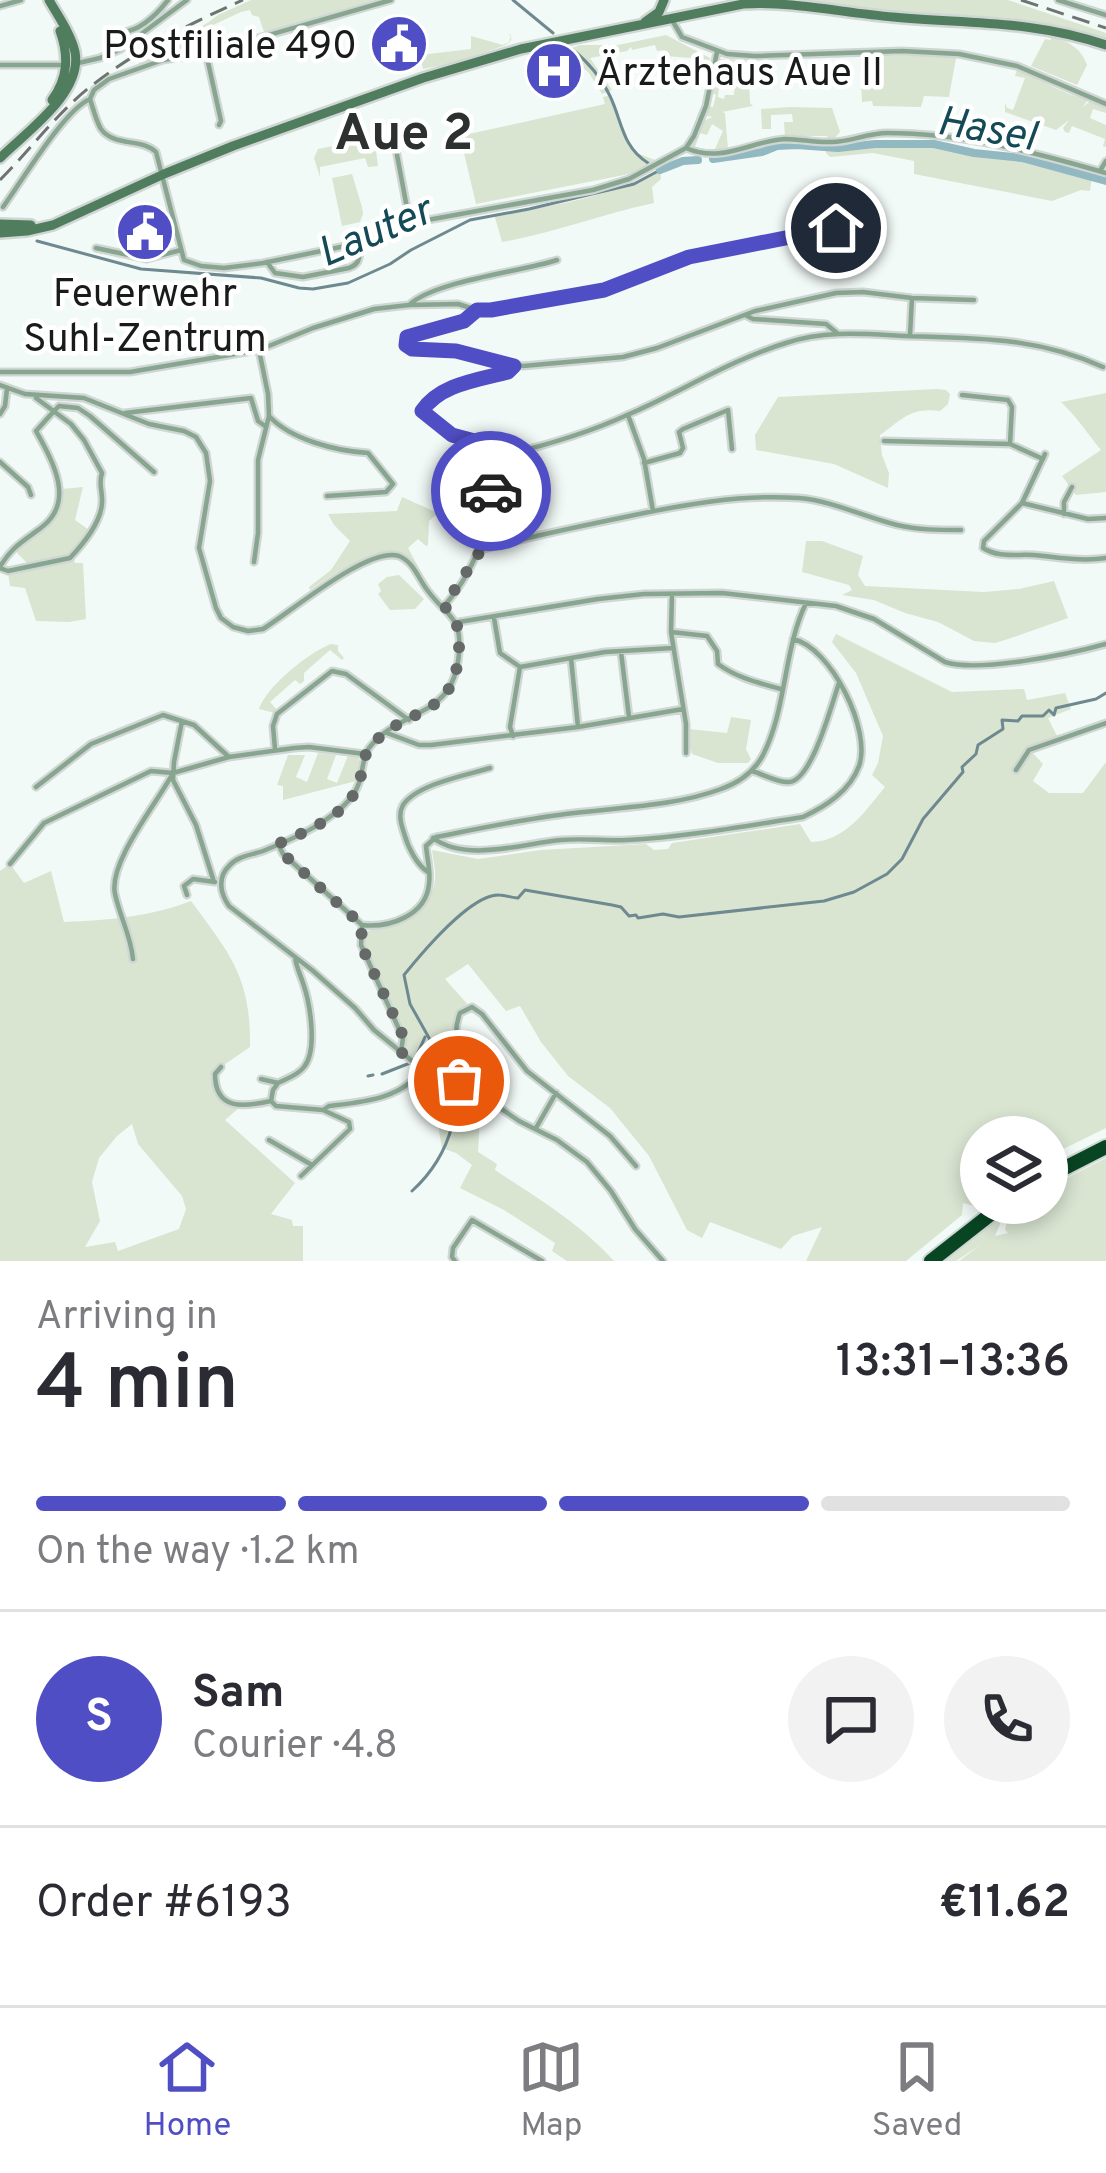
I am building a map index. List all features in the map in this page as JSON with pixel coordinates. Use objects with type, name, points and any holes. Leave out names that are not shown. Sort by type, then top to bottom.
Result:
[{"type":"highway","points":[[1068,1162],[1106,1143]]},
{"type":"highway","points":[[918,1261],[965,1224]]},
{"type":"highway","points":[[931,1261],[978,1224]]},
{"type":"main road","points":[[0,153],[73,80],[72,42],[46,0]]},
{"type":"main road","points":[[665,0],[686,16]]},
{"type":"main road","points":[[665,0],[672,19]]},
{"type":"main road","points":[[641,26],[659,12],[665,0]]},
{"type":"main road","points":[[0,228],[60,220],[164,174],[423,78],[521,49],[743,4],[1028,25],[1106,45]]},
{"type":"street","points":[[0,6],[21,0]]},
{"type":"street","points":[[123,32],[136,29],[168,0]]},
{"type":"street","points":[[0,64],[71,64],[100,58],[121,49],[188,0]]},
{"type":"street","points":[[3,207],[81,103],[114,77],[163,59],[206,53],[391,0]]},
{"type":"street","points":[[1058,0],[1106,15]]},
{"type":"street","points":[[672,19],[682,37],[717,52],[754,56],[902,50],[958,54],[1017,65],[1106,104]]},
{"type":"street","points":[[90,99],[103,131],[117,140],[153,147],[184,260],[224,268],[357,243],[410,224],[629,179],[686,148],[703,117],[717,52]]},
{"type":"street","points":[[206,53],[219,125]]},
{"type":"street","points":[[391,123],[410,224]]},
{"type":"street","points":[[686,148],[710,155],[782,139],[834,142],[878,133],[940,134],[1036,152],[1103,172],[1106,161]]},
{"type":"street","points":[[0,372],[130,372],[259,350],[362,312],[458,304],[491,310],[604,290],[689,257],[850,227]]},
{"type":"street","points":[[267,262],[274,273],[289,276],[330,272],[356,266],[360,257],[357,243]]},
{"type":"street","points":[[96,248],[142,259],[181,250]]},
{"type":"street","points":[[409,305],[429,293],[557,260]]},
{"type":"street","points":[[477,310],[464,321],[407,337],[406,345],[456,351],[514,366],[622,357],[746,316],[836,293],[974,301]]},
{"type":"street","points":[[910,336],[912,298]]},
{"type":"street","points":[[746,316],[826,325],[837,333]]},
{"type":"street","points":[[496,457],[628,415],[727,366],[816,334],[1014,340],[1066,351],[1103,367]]},
{"type":"street","points":[[254,562],[258,460],[269,416],[259,350]]},
{"type":"street","points":[[444,606],[481,550],[496,457],[493,446],[452,435],[422,411],[446,390],[508,372],[514,366]]},
{"type":"street","points":[[0,414],[4,387],[35,395],[78,397],[196,437],[204,447],[210,491],[199,548],[217,612],[233,627],[263,628],[345,574],[381,556],[394,555],[411,565],[430,594],[458,622],[459,650],[448,693],[375,742],[365,754],[359,784],[349,800],[322,822],[234,860],[218,883]]},
{"type":"street","points":[[35,395],[55,410],[84,440],[102,472],[100,512],[74,555],[8,571],[0,567],[16,544],[49,522],[59,502],[56,467],[38,435],[38,428],[55,410],[59,406],[78,408],[154,472]]},
{"type":"street","points":[[962,395],[1008,400],[1012,407],[1010,444]]},
{"type":"street","points":[[125,413],[251,398],[258,421],[265,425]]},
{"type":"street","points":[[644,463],[680,453],[683,429],[728,410],[732,449]]},
{"type":"street","points":[[628,415],[653,511]]},
{"type":"street","points":[[269,416],[282,428],[324,446],[368,453],[393,484],[386,492],[327,496]]},
{"type":"street","points":[[884,441],[1010,444],[1044,457],[1022,502],[984,541],[983,548],[1006,556],[1106,558]]},
{"type":"street","points":[[0,462],[31,495]]},
{"type":"street","points":[[1064,514],[1072,487]]},
{"type":"street","points":[[481,550],[538,534],[722,501],[802,498],[901,526],[961,530]]},
{"type":"street","points":[[1022,502],[1088,519],[1106,518]]},
{"type":"street","points":[[458,622],[598,599],[722,593],[832,605],[874,620],[957,666],[1018,662],[1106,644]]},
{"type":"street","points":[[672,594],[671,632],[686,753]]},
{"type":"street","points":[[278,844],[283,854],[362,925],[382,926],[415,912],[430,887],[426,846],[433,838],[720,789],[752,771],[763,755],[796,624],[806,603]]},
{"type":"street","points":[[494,616],[500,653],[520,667],[673,647]]},
{"type":"street","points":[[671,632],[707,636],[724,669],[781,689]]},
{"type":"street","points":[[433,838],[447,845],[485,850],[562,840],[694,835],[803,817],[845,788],[860,764],[862,740],[831,667],[811,646],[793,639]]},
{"type":"street","points":[[621,652],[629,719]]},
{"type":"street","points":[[572,658],[578,727]]},
{"type":"street","points":[[513,736],[510,727],[520,667]]},
{"type":"street","points":[[276,750],[273,726],[278,714],[332,671],[346,674],[410,720]]},
{"type":"street","points":[[752,771],[791,783],[801,776],[815,752],[839,683]]},
{"type":"street","points":[[387,733],[419,745],[513,736],[683,709]]},
{"type":"street","points":[[36,787],[103,737],[163,715],[194,725],[229,757]]},
{"type":"street","points":[[182,722],[173,780],[229,906],[295,957],[422,1070],[453,1078],[576,1153],[663,1261]]},
{"type":"street","points":[[1016,770],[1029,750],[1106,724]]},
{"type":"street","points":[[10,864],[50,819],[151,771],[173,773],[229,757],[309,747],[365,754]]},
{"type":"street","points":[[428,872],[407,842],[400,815],[403,806],[436,784],[490,768]]},
{"type":"street","points":[[133,959],[115,878],[173,773]]},
{"type":"street","points":[[187,896],[184,886],[193,879],[218,883]]},
{"type":"street","points":[[362,925],[361,945],[404,1038],[401,1052]]},
{"type":"street","points":[[271,1101],[278,1083],[303,1069],[311,1048],[310,1014],[295,957]]},
{"type":"street","points":[[471,1088],[460,1061],[456,1021],[463,1010],[476,1008],[522,1067],[610,1136],[636,1166]]},
{"type":"street","points":[[221,1067],[214,1078],[217,1088],[242,1107],[271,1101],[285,1108],[323,1110],[350,1122],[350,1129],[301,1176]]},
{"type":"street","points":[[323,1110],[393,1093],[422,1070]]},
{"type":"street","points":[[261,1079],[278,1083]]},
{"type":"street","points":[[536,1128],[556,1093]]},
{"type":"street","points":[[269,1140],[312,1165]]},
{"type":"street","points":[[455,1261],[453,1248],[472,1220],[542,1261]]},
{"type":"green space","points":[[251,0],[375,0],[264,32],[259,17],[250,10],[241,12],[183,39],[191,50],[140,66],[137,60]]},
{"type":"green space","points":[[777,0],[1008,0],[1106,33],[1106,40],[1008,18]]},
{"type":"green space","points":[[666,35],[710,58],[709,63],[666,56],[655,45],[590,58],[612,90],[602,94],[589,73],[564,51],[580,45],[618,45]]},
{"type":"green space","points":[[471,36],[503,45],[509,42],[506,45],[454,63],[423,69],[420,55],[471,49]]},
{"type":"green space","points":[[1045,39],[1073,46],[1085,59],[1087,65],[1077,85],[1031,66]]},
{"type":"green space","points":[[860,57],[956,58],[949,97],[924,96],[921,107],[862,102]]},
{"type":"green space","points":[[720,59],[726,59],[721,64],[718,97],[724,99],[734,95],[736,66],[728,64],[729,59],[752,61],[744,65],[745,75],[753,74],[754,79],[749,80],[753,106],[722,112],[728,149],[714,151],[723,131],[712,124],[707,135],[700,133],[695,147],[706,149],[695,149],[692,145],[705,120],[713,117],[707,116],[716,95],[712,93]]},
{"type":"green space","points":[[1017,70],[1088,100],[1082,108],[1090,101],[1106,108],[1106,113],[1093,109],[1090,118],[1106,125],[1106,147],[1105,139],[1072,126],[1065,132],[1069,120],[1056,130],[1005,112],[1005,103],[1013,110],[1025,78],[1015,76]]},
{"type":"green space","points":[[611,95],[631,147],[655,160],[629,174],[476,204],[460,136],[605,104],[603,97]]},
{"type":"green space","points":[[832,108],[840,132],[834,139],[785,136],[784,122],[793,122],[792,114],[771,115],[771,129],[762,129],[761,109]]},
{"type":"green space","points":[[362,140],[365,153],[376,151],[378,166],[368,167],[365,158],[320,167],[320,177],[314,158],[318,149]]},
{"type":"green space","points":[[917,143],[1022,158],[1092,177],[1090,191],[1052,201],[914,174],[914,161],[873,153],[830,157],[826,153],[826,148]]},
{"type":"green space","points":[[660,170],[661,179],[652,187],[654,203],[502,242],[494,214],[579,200]]},
{"type":"green space","points":[[352,174],[363,214],[360,222],[342,226],[332,178]]},
{"type":"green space","points":[[937,389],[950,394],[940,411],[914,413],[880,435],[888,488],[834,464],[756,450],[755,435],[778,397]]},
{"type":"green space","points":[[1106,393],[1106,492],[1076,495],[1062,476],[1101,450],[1061,402]]},
{"type":"green space","points":[[83,487],[75,520],[92,532],[74,559],[83,563],[86,619],[36,621],[25,588],[10,586],[8,573],[30,566],[14,550],[53,520],[62,489]]},
{"type":"green space","points":[[402,497],[438,513],[429,521],[428,545],[418,539],[408,548],[426,581],[409,558],[386,553],[358,561],[310,590],[331,570],[350,541],[328,514],[397,511]]},
{"type":"green space","points":[[806,541],[822,541],[863,556],[858,575],[865,586],[984,592],[1054,581],[1068,618],[995,643],[974,641],[938,622],[874,600],[842,595],[852,590],[849,585],[802,572]]},
{"type":"green space","points":[[399,575],[424,599],[415,609],[390,610],[378,594],[378,584]]},
{"type":"green space","points":[[836,634],[952,692],[1024,689],[1027,700],[1065,693],[1071,709],[1048,718],[1057,736],[1028,748],[1043,764],[1033,781],[1049,793],[1083,793],[1106,762],[1106,1128],[1068,1147],[1068,1116],[960,1116],[960,1217],[906,1261],[806,1261],[822,1227],[793,1236],[781,1249],[710,1222],[702,1238],[687,1230],[649,1156],[610,1108],[568,1076],[520,1006],[506,1011],[468,964],[445,979],[471,1008],[461,1014],[457,1025],[463,1066],[446,1075],[474,1090],[480,1116],[478,1152],[497,1164],[495,1170],[573,1223],[614,1261],[567,1261],[552,1251],[555,1243],[460,1188],[472,1165],[442,1148],[437,1119],[417,1078],[422,1069],[406,1052],[401,1027],[371,963],[363,933],[399,923],[426,903],[435,879],[432,850],[478,859],[646,844],[654,850],[668,849],[672,843],[800,824],[811,842],[844,831],[885,787],[872,775],[883,736],[856,673],[832,642]]},
{"type":"green space","points":[[331,644],[338,645],[342,660],[330,650],[304,673],[304,681],[295,680],[270,702],[275,713],[259,709],[289,671]]},
{"type":"green space","points":[[731,717],[751,720],[748,763],[718,763],[692,754],[689,729],[727,733]]},
{"type":"green space","points":[[318,753],[336,755],[327,779],[337,783],[349,753],[360,756],[356,781],[283,800],[283,786],[277,785],[288,755],[305,755],[296,777],[307,782]]},
{"type":"green space","points":[[10,864],[24,883],[51,871],[64,922],[129,917],[191,901],[228,953],[247,1003],[250,1047],[218,1069],[214,1079],[222,1095],[240,1107],[225,1120],[295,1183],[271,1214],[303,1226],[303,1261],[0,1261],[0,871]],"holes":[[[132,1124],[138,1144],[182,1196],[186,1209],[179,1229],[118,1251],[115,1242],[85,1247],[100,1221],[92,1182],[99,1158]]]},
{"type":"green space","points":[[1106,1158],[1106,1261],[959,1261],[980,1245],[956,1261],[939,1261],[987,1224],[1000,1224],[995,1236],[1008,1233],[1006,1224],[1068,1224],[1068,1177]]},
{"type":"waterway","name":"Hasel","points":[[513,0],[553,33]]},
{"type":"waterway","name":"Hasel","points":[[572,49],[603,82],[628,141],[648,163]]},
{"type":"waterway","name":"Hasel","points":[[713,159],[777,146],[934,144],[1022,158],[1106,181]]},
{"type":"waterway","name":"Hasel","points":[[660,170],[698,160]]},
{"type":"waterway","name":"Lauter","points":[[37,241],[141,269],[261,278],[313,289],[348,283],[470,220],[634,184],[660,170]]},
{"type":"waterway","points":[[434,1069],[433,1045],[410,1004],[404,975],[475,904],[499,895],[518,898],[525,890],[621,907],[638,918],[679,917],[824,901],[854,892],[887,874],[902,859],[923,819],[963,772],[978,745],[1003,729],[1002,720],[1043,716],[1049,710],[1054,715],[1056,708],[1106,693]]},
{"type":"waterway","points":[[416,1057],[425,1037]]},
{"type":"waterway","points":[[382,1074],[410,1063]]},
{"type":"waterway","points":[[368,1076],[373,1075]]},
{"type":"waterway","points":[[412,1191],[437,1161],[452,1126]]},
{"type":"railway","points":[[0,180],[66,108],[107,74],[243,0]]},
{"type":"railway","points":[[1021,0],[1106,28]]},
{"type":"way so far","points":[[459,1081],[422,1070],[401,1052],[404,1038],[361,945],[362,925],[283,854],[278,844],[340,809],[357,789],[365,754],[375,742],[448,693],[455,678],[460,638],[458,622],[444,606],[481,550],[491,491]]},
{"type":"place","name":"Postfiliale 490","points":[[399,44]]},
{"type":"place","name":"Ärztehaus Aue II","points":[[554,71]]},
{"type":"place","name":"Feuerwehr Suhl-Zentrum","points":[[145,232]]},
{"type":"district","name":"Aue 2","points":[[404,131]]},
{"type":"route","points":[[491,491],[493,446],[452,435],[422,411],[446,390],[508,372],[514,366],[456,351],[412,349],[406,345],[407,337],[464,321],[477,310],[604,290],[689,257],[836,228]]}]
